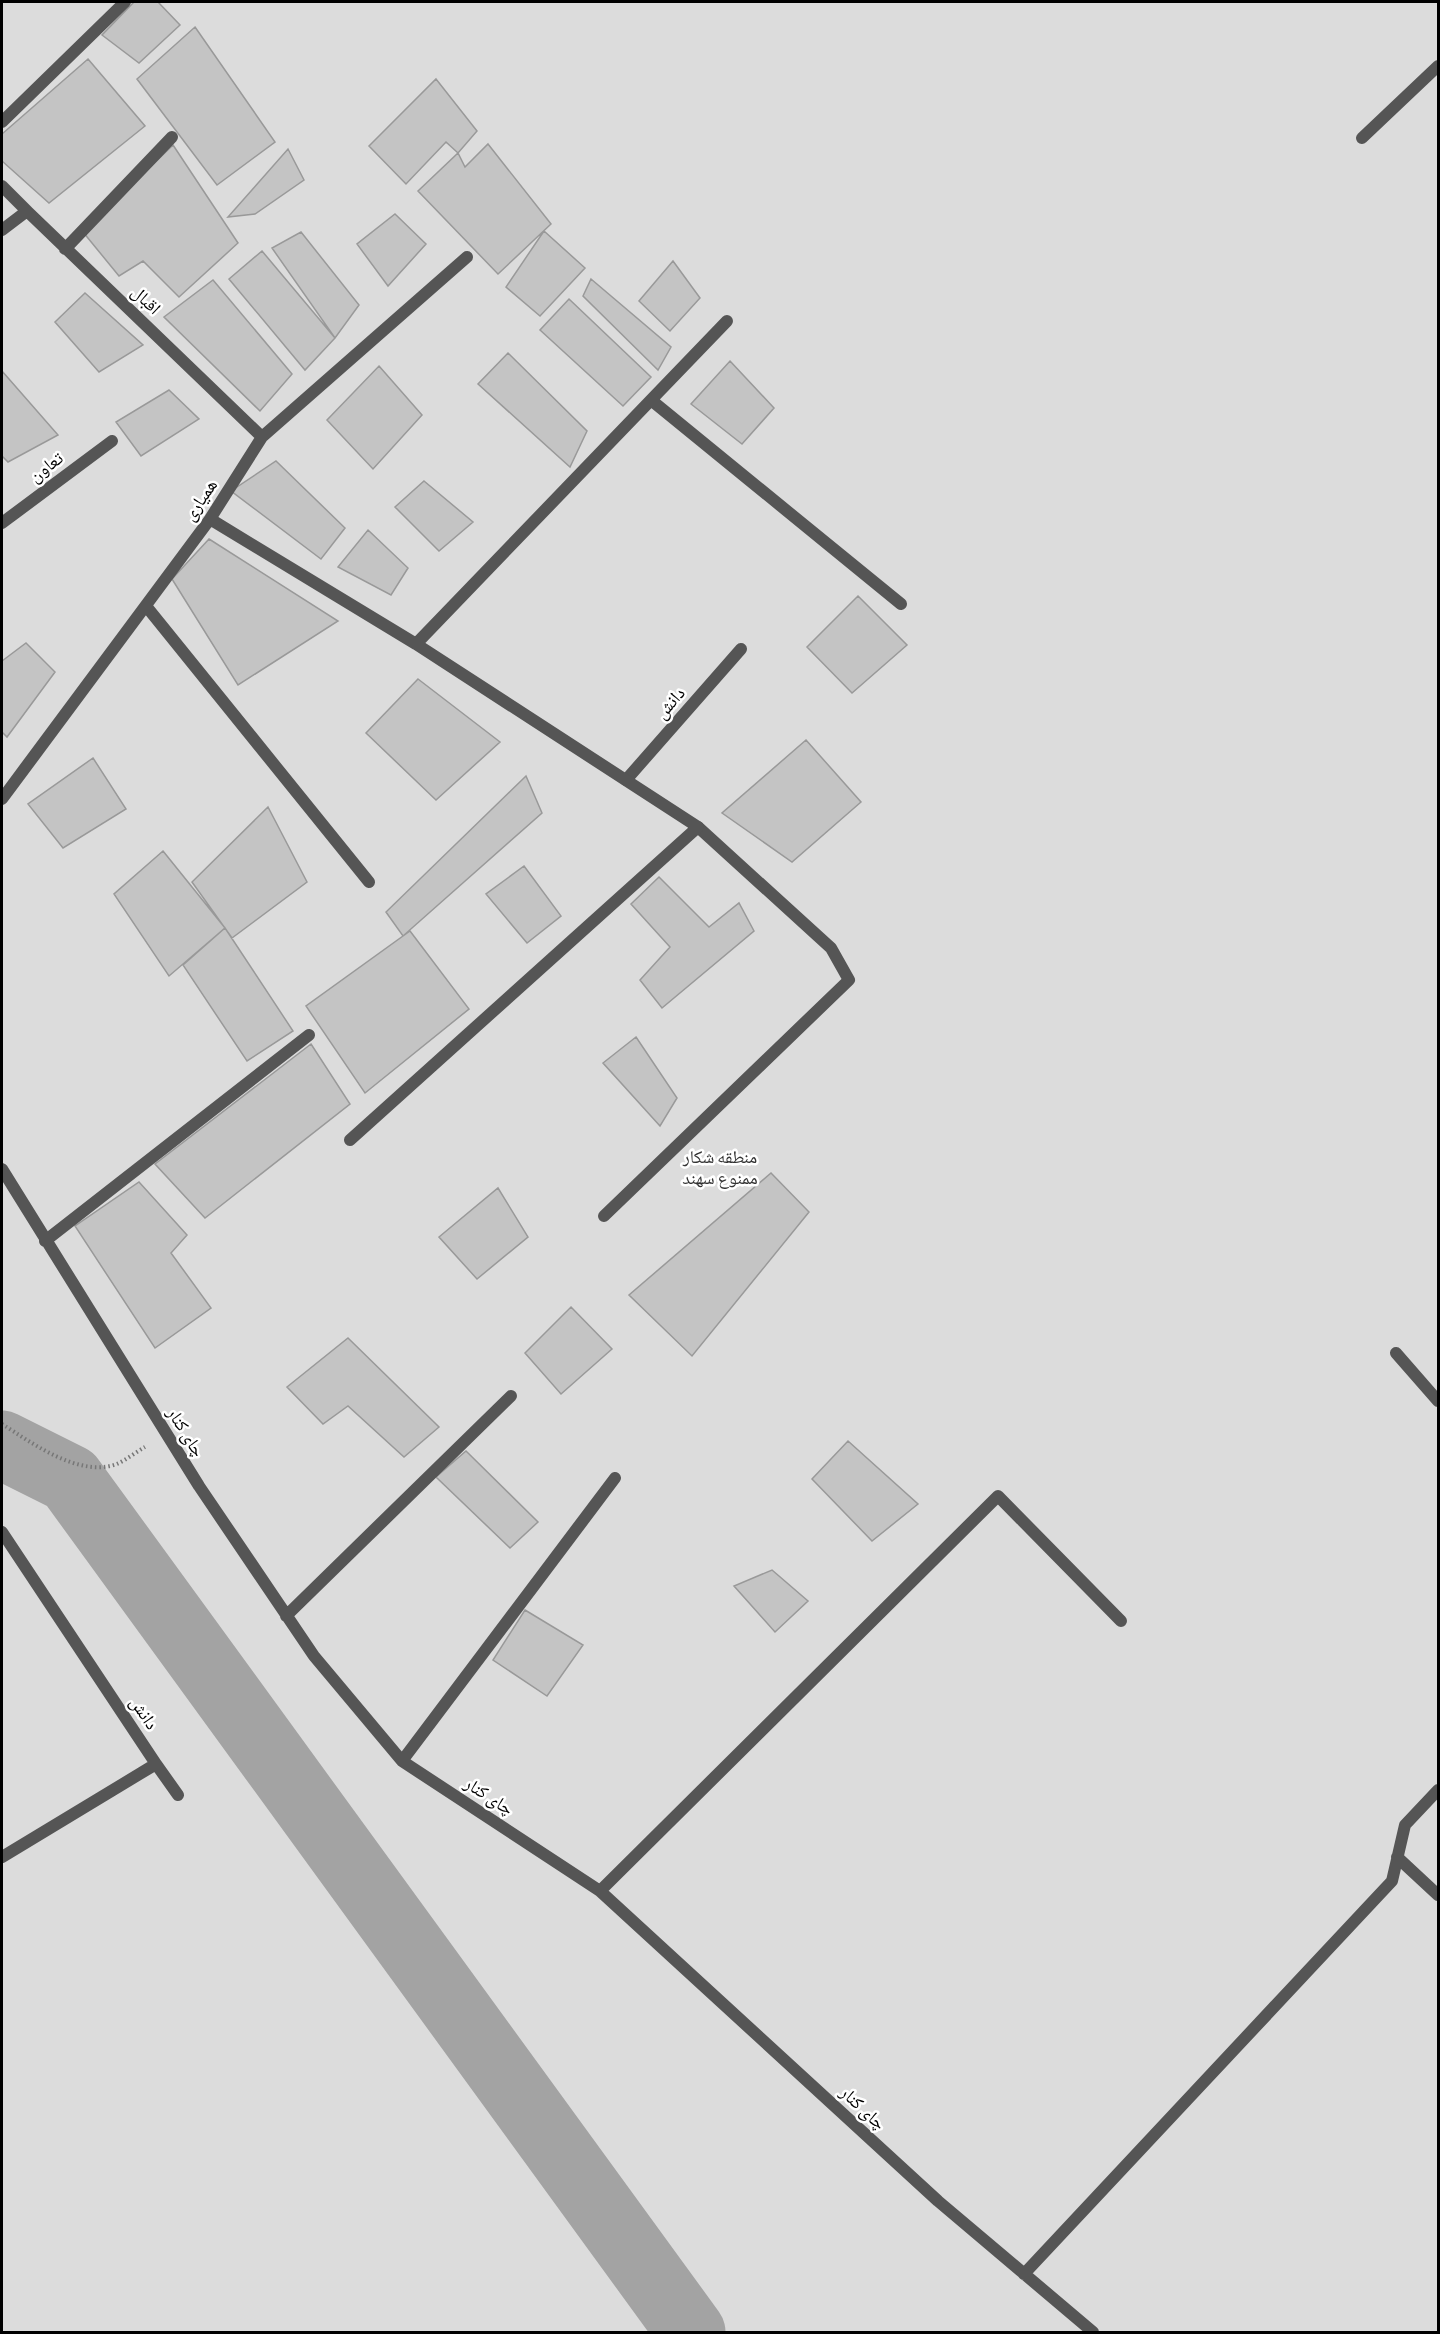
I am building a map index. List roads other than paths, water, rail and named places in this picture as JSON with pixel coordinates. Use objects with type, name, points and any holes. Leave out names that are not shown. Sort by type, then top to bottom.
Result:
[{"type":"street","points":[[2,122],[125,2]]},
{"type":"street","points":[[1362,138],[1438,66]]},
{"type":"street","points":[[65,249],[172,137]]},
{"type":"street","name":"اقبال","points":[[2,186],[262,437]]},
{"type":"street","points":[[2,230],[27,211]]},
{"type":"street","name":"همیاری","points":[[2,799],[210,519],[262,437],[467,257]]},
{"type":"street","points":[[416,644],[727,321]]},
{"type":"street","points":[[651,400],[901,604]]},
{"type":"street","name":"تعاون","points":[[2,523],[112,441]]},
{"type":"street","points":[[210,519],[416,644],[698,826],[831,948],[849,980],[604,1216]]},
{"type":"street","points":[[146,606],[369,882]]},
{"type":"street","name":"دانش","points":[[626,780],[741,649]]},
{"type":"street","points":[[350,1140],[698,826]]},
{"type":"street","points":[[45,1241],[309,1035]]},
{"type":"street","name":"چای کنار","points":[[2,1169],[166,1434],[286,1616],[314,1656],[402,1761],[600,1891],[938,2201],[1093,2332]]},
{"type":"street","points":[[1396,1353],[1438,1401]]},
{"type":"street","points":[[286,1616],[511,1396]]},
{"type":"street","points":[[402,1761],[615,1478]]},
{"type":"street","points":[[600,1891],[998,1496],[1121,1621]]},
{"type":"street","name":"دانش","points":[[2,1532],[178,1795]]},
{"type":"street","points":[[2,1857],[156,1764]]},
{"type":"street","points":[[1024,2274],[1392,1881],[1405,1825],[1438,1790]]},
{"type":"street","points":[[1397,1857],[1438,1895]]},
{"type":"waterway","points":[[2,1445],[70,1479],[691,2332]]},
{"type":"park label","name":"منطقه شکار ممنوع سهند","points":[[720,1167]]}]
